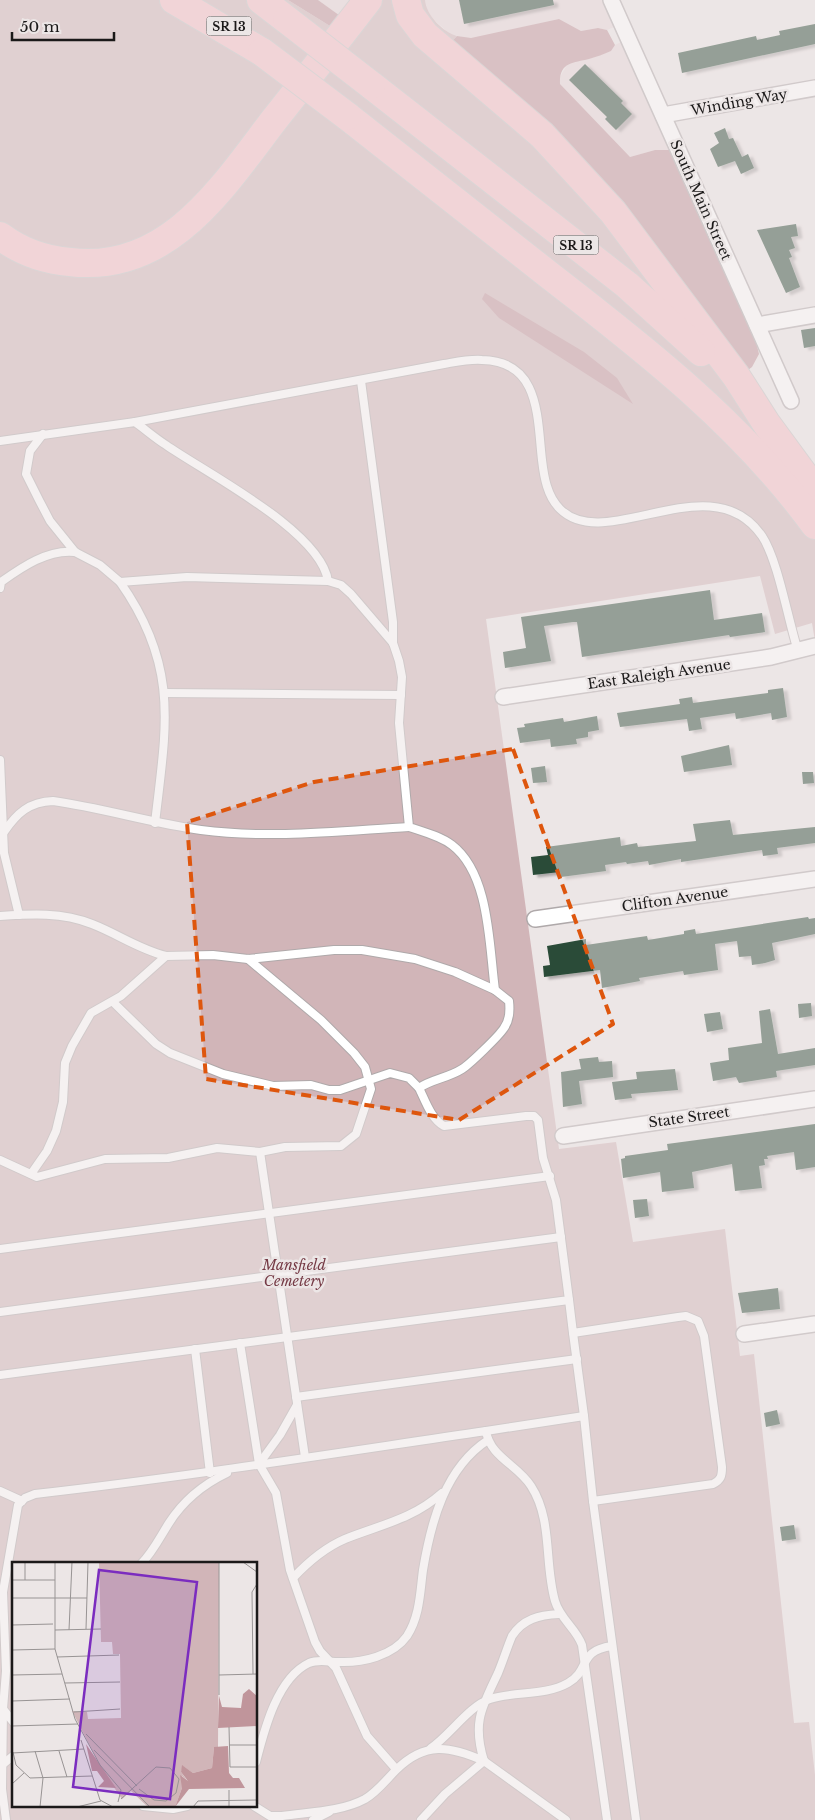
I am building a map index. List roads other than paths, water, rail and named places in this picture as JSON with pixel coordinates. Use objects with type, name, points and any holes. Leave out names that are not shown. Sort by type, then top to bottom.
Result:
[{"type":"highway","points":[[174,0],[262,52]]},
{"type":"highway","name":"SR 13","points":[[196,0],[619,330],[721,416],[782,483],[815,525]]},
{"type":"highway","name":"SR 13","points":[[261,0],[650,305],[703,354],[766,423],[815,490]]},
{"type":"highway","points":[[0,236],[32,254],[56,261],[82,264],[126,258],[150,249],[171,236],[191,221],[226,183],[368,0]]},
{"type":"highway","points":[[406,0],[410,15],[426,35],[536,129],[570,163],[613,212],[728,364],[766,423]]},
{"type":"street","name":"South Main Street","points":[[611,0],[791,401]]},
{"type":"street","name":"Winding Way","points":[[663,115],[815,88]]},
{"type":"street","points":[[757,325],[815,315]]},
{"type":"street","name":"East Raleigh Avenue","points":[[503,697],[771,657],[815,646]]},
{"type":"street","name":"Clifton Avenue","points":[[535,920],[815,879]]},
{"type":"street","name":"State Street","points":[[563,1136],[815,1099]]},
{"type":"street","points":[[744,1334],[815,1324]]},
{"type":"lane","points":[[0,441],[136,422],[444,364],[480,359],[505,363],[517,370],[530,387],[534,400],[546,482],[551,496],[560,509],[572,517],[584,521],[615,520],[680,508],[705,506],[726,509],[739,514],[752,523],[768,546],[798,651]]},
{"type":"lane","points":[[361,381],[393,622],[392,643]]},
{"type":"lane","points":[[136,422],[165,445],[273,513],[317,558],[327,573],[328,581]]},
{"type":"lane","points":[[43,434],[30,451],[26,474],[50,521],[75,552]]},
{"type":"lane","points":[[0,584],[31,563],[64,551],[75,552],[100,565],[120,582],[148,628],[158,654],[165,693],[164,735],[154,823]]},
{"type":"lane","points":[[120,582],[187,578],[328,581],[342,586],[392,643],[401,669],[400,723],[410,827]]},
{"type":"lane","points":[[165,693],[401,695]]},
{"type":"lane","points":[[0,760],[4,854],[19,915]]},
{"type":"lane","points":[[4,832],[16,814],[39,801],[67,803],[154,823],[202,830],[271,834],[410,827],[438,836],[462,854],[477,878],[482,897],[495,990]]},
{"type":"lane","points":[[0,916],[52,914],[72,918],[98,926],[139,948],[166,956],[213,955],[248,959],[326,950],[362,950],[422,961],[455,972],[495,990],[508,1001],[509,1018],[505,1028],[472,1062],[462,1069],[430,1080],[419,1088]]},
{"type":"lane","points":[[31,1174],[47,1151],[56,1131],[62,1102],[65,1063],[72,1046],[91,1013],[113,1002],[166,956]]},
{"type":"lane","points":[[0,1160],[31,1174],[46,1176],[105,1159],[168,1158],[211,1148],[260,1152],[291,1147],[331,1148],[342,1146],[356,1134],[369,1095],[369,1081],[365,1067],[342,1040],[299,1000],[248,959]]},
{"type":"lane","points":[[113,1002],[156,1044],[170,1054],[223,1074],[272,1086],[311,1085],[329,1090],[340,1090],[390,1073],[400,1074],[409,1078],[419,1088],[433,1116],[444,1126],[534,1116],[538,1120],[543,1158],[556,1200],[593,1501],[636,1820]]},
{"type":"lane","points":[[260,1152],[305,1457]]},
{"type":"lane","points":[[0,1249],[550,1176]]},
{"type":"lane","points":[[0,1312],[561,1237]]},
{"type":"lane","points":[[0,1375],[569,1300]]},
{"type":"lane","points":[[573,1333],[686,1316],[698,1321],[704,1336],[722,1467],[722,1475],[719,1481],[713,1484],[593,1501]]},
{"type":"lane","points":[[240,1343],[259,1464],[276,1493],[280,1504],[292,1578],[315,1642],[331,1661],[344,1681],[367,1736],[396,1770]]},
{"type":"lane","points":[[195,1349],[210,1473]]},
{"type":"lane","points":[[297,1400],[577,1359]]},
{"type":"lane","points":[[259,1464],[280,1435],[297,1400]]},
{"type":"lane","points":[[6,1820],[1,1784],[6,1671],[1,1606],[14,1522],[18,1505],[22,1501],[35,1494],[210,1473],[259,1464],[584,1416]]},
{"type":"lane","points":[[486,1431],[488,1440],[496,1452],[518,1470],[540,1500],[546,1528],[554,1600],[559,1614],[579,1636],[585,1662],[607,1820]]},
{"type":"lane","points":[[258,1755],[267,1724],[281,1692],[293,1676],[307,1664],[321,1660],[344,1662],[382,1655],[397,1646],[408,1635],[416,1613],[438,1508],[445,1490],[463,1464],[488,1440]]},
{"type":"lane","points":[[143,1562],[170,1522],[193,1496],[217,1478],[237,1468]]},
{"type":"lane","points":[[292,1578],[308,1562],[326,1549],[345,1539],[414,1514],[445,1490]]},
{"type":"lane","points":[[0,1491],[22,1501]]},
{"type":"lane","points":[[151,1562],[152,1551]]},
{"type":"lane","points":[[0,1567],[9,1561]]},
{"type":"lane","points":[[484,1761],[478,1743],[478,1730],[483,1702],[518,1626],[537,1617],[559,1614]]},
{"type":"lane","points":[[427,1751],[483,1702],[509,1695],[561,1686],[578,1675],[585,1662],[598,1648],[612,1646]]},
{"type":"lane","points":[[3,1709],[12,1720]]},
{"type":"lane","points":[[313,1820],[338,1807],[366,1798],[406,1761],[427,1751],[441,1748],[454,1749],[484,1761],[566,1820]]},
{"type":"lane","points":[[2,1765],[12,1757]]},
{"type":"lane","points":[[421,1820],[445,1794],[484,1761]]},
{"type":"lane","points":[[257,1808],[270,1816],[338,1807]]},
{"type":"lane","points":[[163,1808],[178,1808]]},
{"type":"park label","name":"Mansfield Cemetery","points":[[294,1274]]}]
